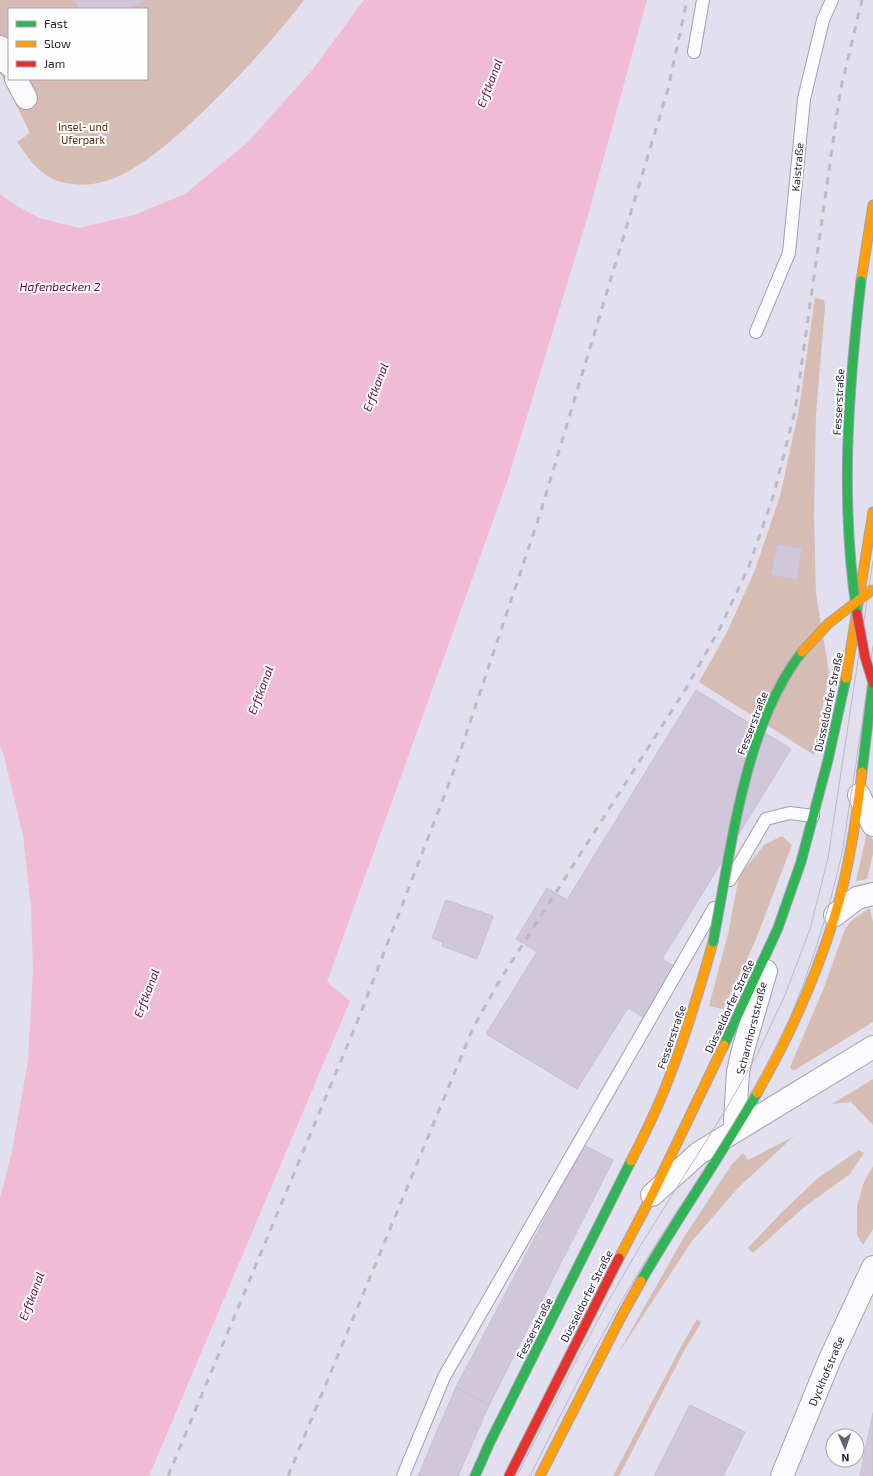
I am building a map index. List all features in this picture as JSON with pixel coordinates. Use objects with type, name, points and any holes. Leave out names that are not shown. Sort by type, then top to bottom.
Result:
[{"type":"main road","name":"Fesserstraße","points":[[873,205],[861,280],[853,346],[847,476],[847,534],[852,584],[859,626],[873,683]]},
{"type":"main road","name":"Düsseldorfer Straße","points":[[509,1476],[602,1290],[652,1195],[715,1066],[778,928],[801,862],[828,760],[847,675],[873,512]]},
{"type":"main road","name":"Fesserstraße","points":[[475,1476],[490,1442],[647,1129],[669,1079],[694,1008],[713,942],[740,802],[753,749],[770,706],[792,666],[818,633],[844,609],[873,589]]},
{"type":"main road","points":[[540,1476],[617,1326],[659,1250],[736,1129],[775,1062],[805,1000],[835,916],[848,860],[859,795],[873,680]]},
{"type":"street","points":[[0,47],[8,63]]},
{"type":"street","points":[[859,795],[873,825]]},
{"type":"street","points":[[835,916],[857,898],[873,894]]},
{"type":"street","name":"Scharnhorststraße","points":[[736,1129],[735,1122],[738,1072],[778,928]]},
{"type":"street","points":[[652,1195],[699,1153],[736,1129],[873,1047]]},
{"type":"street","name":"Dyckhofstraße","points":[[782,1476],[830,1359],[873,1267]]},
{"type":"lane","points":[[694,52],[703,0]]},
{"type":"lane","name":"Kaistraße","points":[[756,332],[789,253],[804,99],[823,20],[832,0]]},
{"type":"lane","points":[[403,1476],[444,1377],[766,818],[790,814],[813,816]]},
{"type":"green space","name":"Insel- und Uferpark","points":[[0,0],[304,0],[250,64],[191,123],[162,148],[140,164],[118,177],[100,183],[80,185],[61,182],[49,177],[33,164],[17,142],[30,133],[0,72]]},
{"type":"green space","points":[[815,298],[824,300],[825,307],[816,415],[814,515],[816,594],[829,672],[814,755],[699,682],[727,632],[755,570],[780,496],[799,409]]},
{"type":"green space","points":[[867,832],[873,840],[873,854],[867,879],[856,881]]},
{"type":"green space","points":[[782,836],[792,845],[754,944],[723,1009],[709,1006],[728,934],[739,876],[764,845]]},
{"type":"green space","points":[[870,908],[873,922],[873,1022],[795,1070],[792,1070],[790,1067],[823,990],[845,929],[852,920]]},
{"type":"green space","points":[[873,1079],[873,1125],[851,1102],[832,1104]]},
{"type":"green space","points":[[794,1136],[738,1188],[692,1241],[616,1357],[684,1237],[732,1164],[743,1153],[748,1160]]},
{"type":"green space","points":[[859,1150],[864,1153],[850,1174],[803,1208],[753,1253],[748,1248],[781,1213],[818,1178]]},
{"type":"green space","points":[[873,1166],[873,1229],[863,1245],[857,1235],[857,1206],[864,1182]]},
{"type":"green space","points":[[697,1319],[701,1323],[685,1349],[619,1476],[613,1476],[683,1343]]},
{"type":"water","points":[[364,0],[647,0],[588,215],[507,482],[327,982],[350,1001],[149,1476],[0,1476],[0,1198],[12,1151],[28,1061],[33,971],[31,908],[23,835],[0,745],[0,194],[39,218],[79,228],[134,215],[185,194],[248,142],[313,69]]},
{"type":"building","points":[[74,0],[147,0],[131,8],[78,8]]},
{"type":"building","points":[[777,544],[802,548],[797,580],[771,575]]},
{"type":"building","points":[[696,690],[791,749],[662,959],[677,968],[646,1019],[628,1008],[577,1089],[486,1034],[537,952],[516,939],[547,888],[567,900]]},
{"type":"building","points":[[446,900],[493,916],[477,959],[442,946],[443,942],[432,938]]},
{"type":"building","points":[[584,1145],[613,1160],[489,1405],[456,1387]]},
{"type":"building","points":[[456,1387],[489,1405],[458,1476],[418,1476]]},
{"type":"building","points":[[690,1405],[745,1432],[723,1476],[654,1476]]},
{"type":"building","points":[[873,1413],[873,1476],[860,1476],[862,1468],[865,1468],[865,1452]]},
{"type":"tram line","points":[[517,1476],[605,1307],[642,1243],[723,1114],[757,1055],[785,995],[810,929],[828,858],[873,561]]},
{"type":"tram line","points":[[530,1476],[574,1389],[637,1275],[751,1095],[784,1031],[798,998],[821,931],[841,856],[873,646]]},
{"type":"railway","points":[[168,1476],[360,1015],[453,773],[540,514],[668,89],[687,0]]},
{"type":"railway","points":[[288,1476],[473,1028],[500,980],[685,690],[720,628],[749,566],[773,497],[795,411],[840,92],[862,0]]},
{"type":"traffic: fast","points":[[857,614],[852,572],[847,489],[852,365],[861,281]]},
{"type":"traffic: fast","points":[[713,942],[742,791],[753,752],[766,715],[782,682],[802,652]]},
{"type":"traffic: fast","points":[[724,1045],[778,928],[801,862],[828,760],[846,678]]},
{"type":"traffic: fast","points":[[862,772],[873,680]]},
{"type":"traffic: fast","points":[[641,1281],[757,1093]]},
{"type":"traffic: fast","points":[[475,1476],[490,1442],[631,1161]]},
{"type":"traffic: slow","points":[[861,281],[873,205]]},
{"type":"traffic: slow","points":[[846,678],[873,512]]},
{"type":"traffic: slow","points":[[802,652],[829,623],[873,589]]},
{"type":"traffic: slow","points":[[757,1093],[791,1029],[828,938],[840,898],[848,862],[855,826],[862,772]]},
{"type":"traffic: slow","points":[[631,1161],[668,1082],[689,1022],[713,942]]},
{"type":"traffic: slow","points":[[619,1258],[652,1195],[724,1045]]},
{"type":"traffic: slow","points":[[540,1476],[641,1281]]},
{"type":"traffic: jam","points":[[857,614],[865,657],[873,683]]},
{"type":"traffic: jam","points":[[509,1476],[619,1258]]},
{"type":"water label","name":"Erftkanal","points":[[489,83]]},
{"type":"water label","name":"Hafenbecken 2","points":[[60,286]]},
{"type":"water label","name":"Erftkanal","points":[[375,387]]},
{"type":"water label","name":"Erftkanal","points":[[260,690]]},
{"type":"water label","name":"Erftkanal","points":[[146,993]]},
{"type":"water label","name":"Erftkanal","points":[[31,1296]]}]
